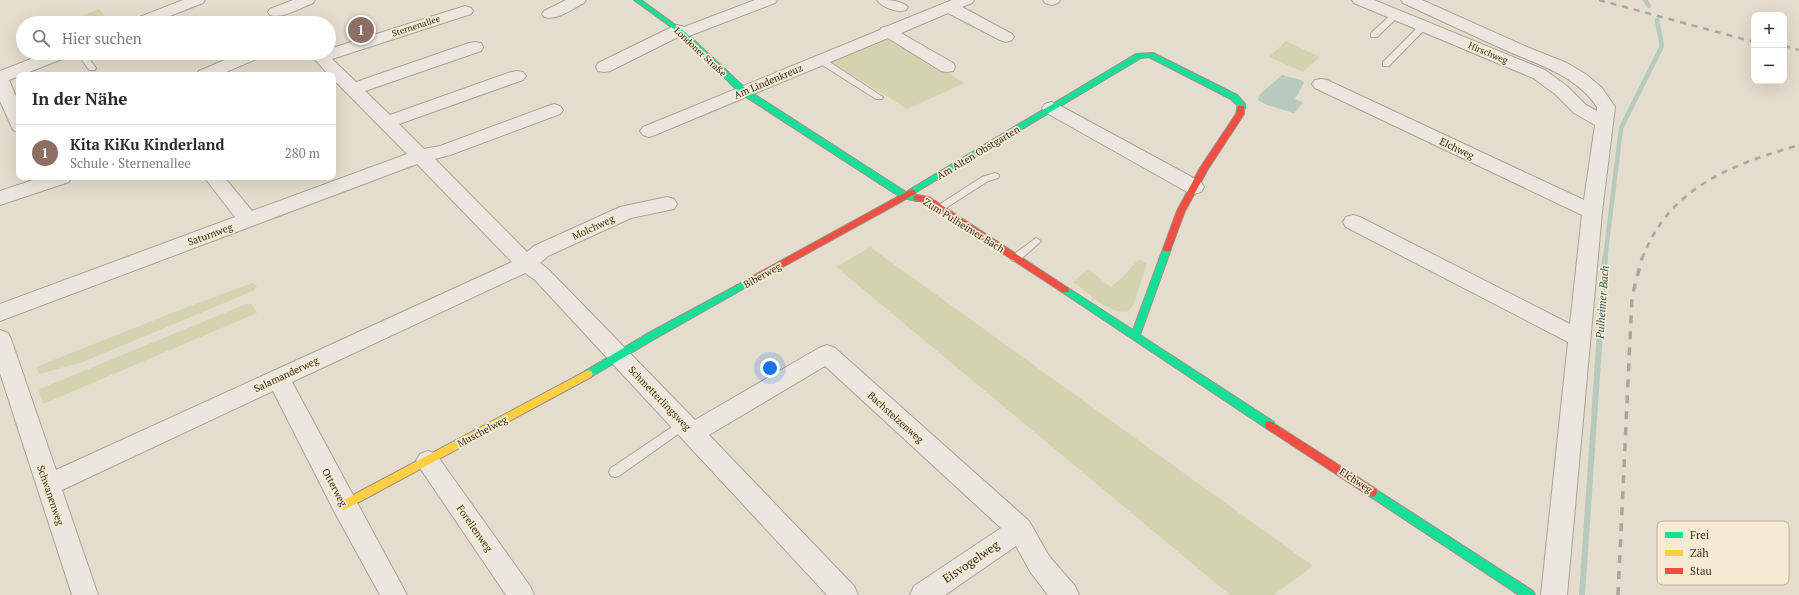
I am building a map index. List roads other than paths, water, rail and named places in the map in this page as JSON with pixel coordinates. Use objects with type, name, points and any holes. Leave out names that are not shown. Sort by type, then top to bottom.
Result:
[{"type":"street","points":[[263,0],[279,16]]},
{"type":"street","points":[[284,16],[307,0]]},
{"type":"street","points":[[550,14],[578,0]]},
{"type":"street","name":"Londoner Straße","points":[[637,0],[680,32],[743,91]]},
{"type":"street","points":[[604,67],[680,32],[769,0]]},
{"type":"street","points":[[885,0],[900,7]]},
{"type":"street","name":"Am Lindenkreuz","points":[[648,131],[819,59],[966,0]]},
{"type":"street","name":"Hirschweg","points":[[1360,0],[1539,74],[1561,90],[1580,109],[1605,123]]},
{"type":"street","points":[[1409,0],[1521,51],[1561,67],[1581,79],[1596,92],[1606,107],[1592,212],[1554,595]]},
{"type":"street","points":[[1438,0],[1516,38],[1521,51]]},
{"type":"street","points":[[155,16],[192,1]]},
{"type":"street","points":[[949,7],[1006,37]]},
{"type":"street","name":"Sternenallee","points":[[336,50],[465,11]]},
{"type":"street","points":[[887,31],[947,67]]},
{"type":"street","points":[[354,89],[476,47]]},
{"type":"street","name":"Am Alten Obstgarten","points":[[906,196],[1139,56],[1150,55],[1234,97],[1241,104],[1240,114],[1194,187],[1181,211],[1135,336]]},
{"type":"street","points":[[16,118],[0,78],[44,60]]},
{"type":"street","points":[[212,72],[239,60]]},
{"type":"street","name":"Sternenallee","points":[[324,60],[471,206]]},
{"type":"street","points":[[387,122],[517,76]]},
{"type":"street","name":"Elchweg","points":[[1321,84],[1592,212]]},
{"type":"street","name":"Zum Pulheimer Bach","points":[[743,91],[896,192],[906,196],[926,199],[1182,367]]},
{"type":"street","points":[[1051,108],[1194,187]]},
{"type":"street","points":[[420,156],[444,151],[554,110]]},
{"type":"street","name":"Saturnweg","points":[[0,313],[420,156]]},
{"type":"street","points":[[0,198],[41,180]]},
{"type":"street","points":[[216,180],[249,220]]},
{"type":"street","name":"Biberweg","points":[[619,356],[648,338],[906,196]]},
{"type":"street","name":"Molchweg","points":[[526,264],[542,251],[627,212],[666,204]]},
{"type":"street","name":"Schmetterlingsweg","points":[[471,206],[526,264],[542,275],[689,428],[845,595]]},
{"type":"street","points":[[1353,222],[1579,338]]},
{"type":"street","name":"Salamanderweg","points":[[48,485],[526,264]]},
{"type":"street","name":"Schwanenweg","points":[[0,339],[85,595]]},
{"type":"street","name":"Bachstelzenweg","points":[[689,428],[827,354],[1020,529],[1030,550],[1051,581],[1066,595]]},
{"type":"street","name":"Muschelweg","points":[[344,505],[428,461],[619,356]]},
{"type":"street","name":"Elchweg","points":[[1182,367],[1529,595]]},
{"type":"street","name":"Otterweg","points":[[278,378],[344,505],[394,595]]},
{"type":"street","name":"Forellenweg","points":[[428,461],[521,595]]},
{"type":"street","name":"Eisvogelweg","points":[[923,595],[1020,529]]},
{"type":"lane","points":[[1374,35],[1396,15]]},
{"type":"lane","points":[[1386,64],[1424,26]]},
{"type":"lane","points":[[819,59],[879,97]]},
{"type":"lane","points":[[86,60],[92,68]]},
{"type":"lane","points":[[940,208],[985,178],[995,176]]},
{"type":"lane","points":[[1016,258],[1036,241]]},
{"type":"lane","points":[[615,472],[689,428]]},
{"type":"waterway","name":"Pulheimer Bach","points":[[1645,0],[1649,6]]},
{"type":"waterway","name":"Pulheimer Bach","points":[[1605,259],[1621,128],[1662,46],[1657,20]]},
{"type":"waterway","name":"Pulheimer Bach","points":[[1582,595],[1605,258]]},
{"type":"railway","points":[[1599,0],[1751,41]]},
{"type":"railway","points":[[1787,47],[1799,50]]},
{"type":"railway","points":[[1642,259],[1654,234],[1668,214],[1705,182],[1750,161],[1799,145]]},
{"type":"railway","points":[[1618,595],[1632,297],[1642,258]]},
{"type":"place","name":"Kita KiKu Kinderland","points":[[361,30]]}]
